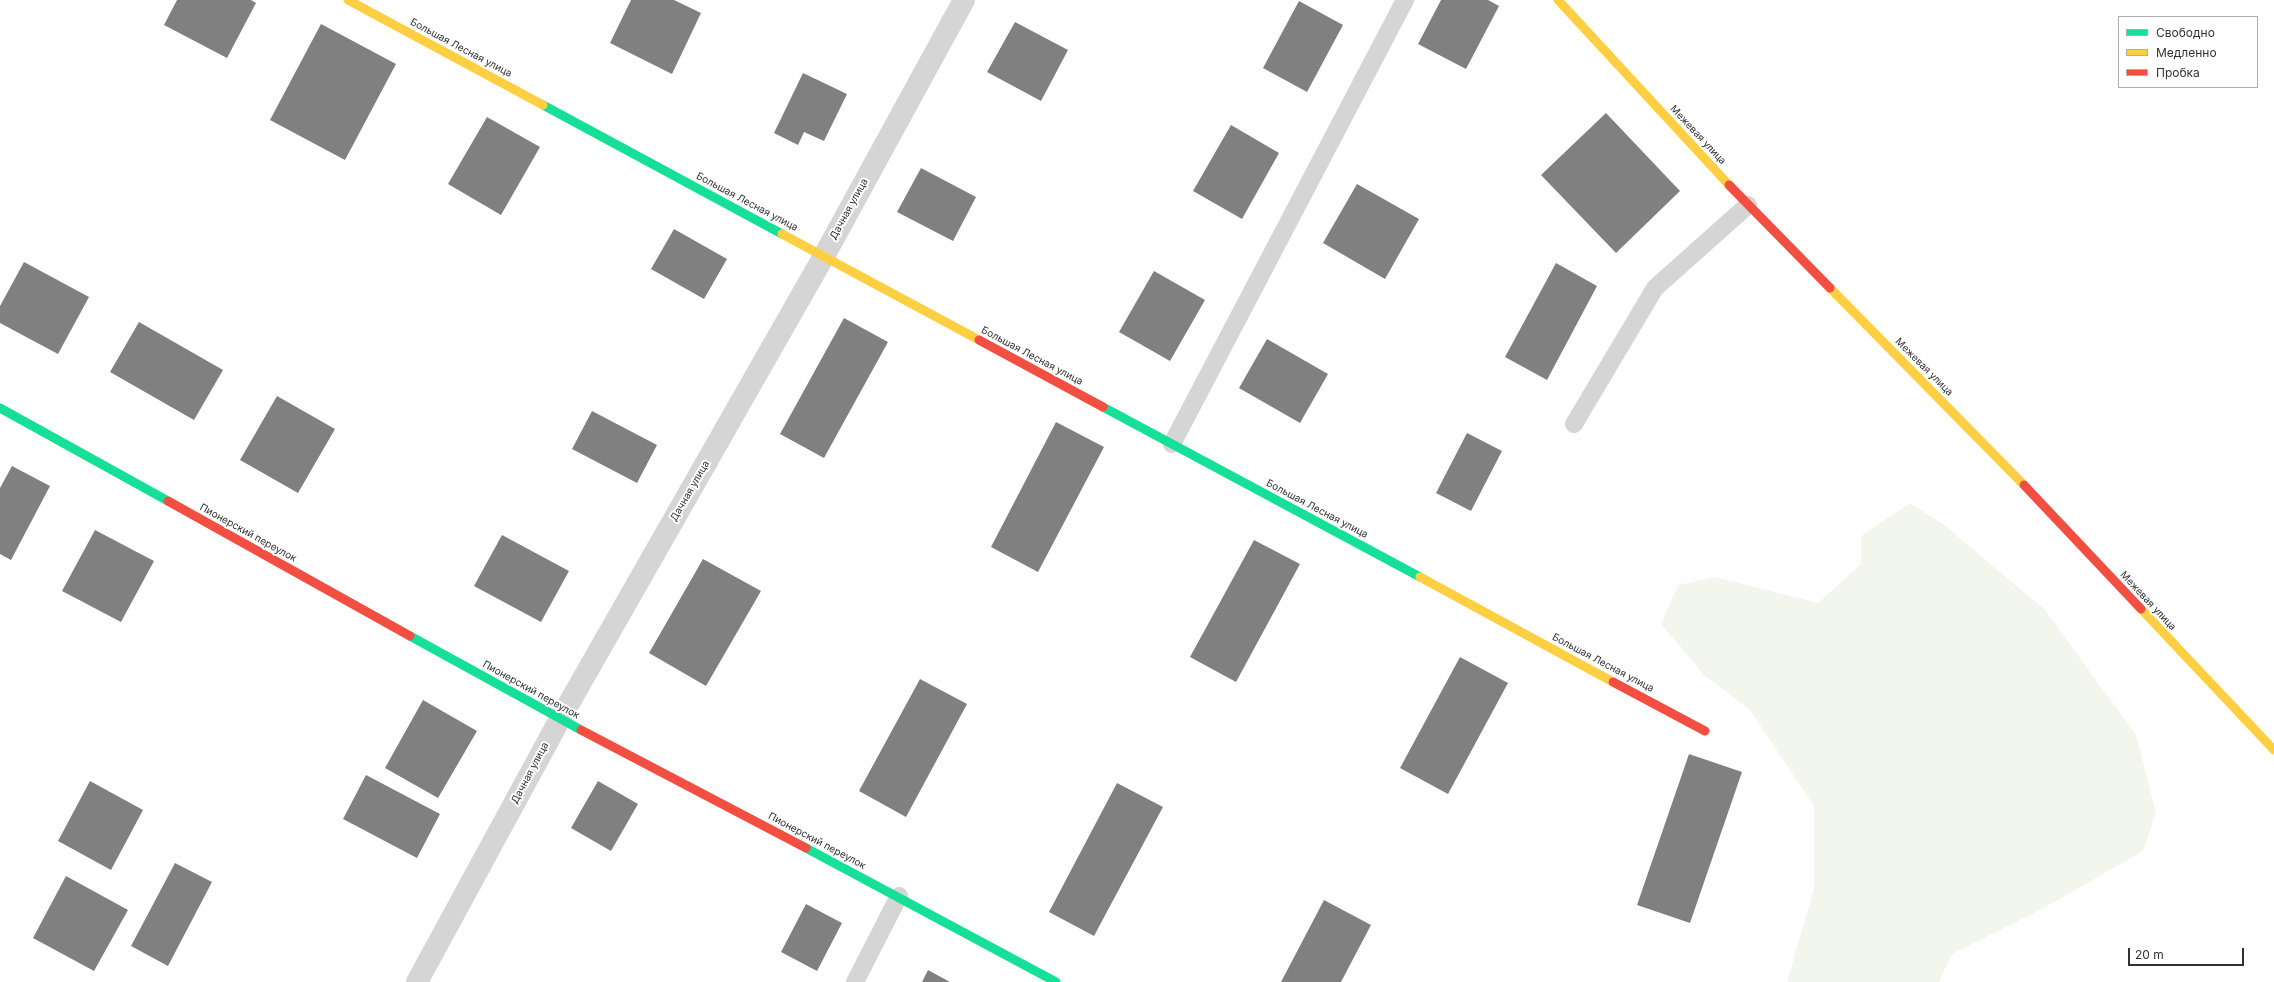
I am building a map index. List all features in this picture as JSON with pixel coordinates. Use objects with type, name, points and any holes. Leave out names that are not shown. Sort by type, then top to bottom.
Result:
[{"type":"street","name":"Большая Лесная улица","points":[[348,0],[1705,731]]},
{"type":"street","name":"Дачная улица","points":[[417,982],[560,719],[824,256],[964,0]]},
{"type":"street","name":"Межевая улица","points":[[1558,0],[1748,204],[1988,447],[2274,750]]},
{"type":"street","name":"Пионерский переулок","points":[[0,408],[560,719],[899,896],[1056,982]]},
{"type":"lane","points":[[1172,444],[1405,0]]},
{"type":"lane","points":[[1574,424],[1655,288],[1748,204]]},
{"type":"lane","points":[[855,982],[899,896]]},
{"type":"shaded area","points":[[1910,503],[1944,525],[2044,609],[2136,735],[2156,813],[2143,851],[2044,908],[1952,954],[1939,982],[1787,982],[1814,889],[1814,806],[1750,710],[1705,676],[1661,624],[1678,585],[1715,577],[1818,603],[1861,564],[1861,536]]},
{"type":"building","points":[[177,0],[251,0],[256,3],[227,58],[164,25]]},
{"type":"building","points":[[631,0],[674,0],[701,13],[672,74],[610,43]]},
{"type":"building","points":[[1441,0],[1488,0],[1499,6],[1466,69],[1418,44]]},
{"type":"building","points":[[1299,1],[1343,25],[1307,92],[1263,68]]},
{"type":"building","points":[[1015,22],[1068,50],[1041,101],[987,72]]},
{"type":"building","points":[[321,24],[396,64],[345,160],[270,120]]},
{"type":"building","points":[[803,73],[847,94],[824,141],[804,132],[798,145],[774,133]]},
{"type":"building","points":[[1606,113],[1680,191],[1616,253],[1541,175]]},
{"type":"building","points":[[487,117],[540,147],[501,215],[448,184]]},
{"type":"building","points":[[1231,125],[1279,153],[1242,219],[1193,191]]},
{"type":"building","points":[[921,168],[976,197],[953,241],[897,212]]},
{"type":"building","points":[[1357,184],[1419,219],[1385,279],[1323,243]]},
{"type":"building","points":[[674,229],[727,259],[704,299],[651,269]]},
{"type":"building","points":[[24,262],[89,297],[58,354],[0,323],[0,306]]},
{"type":"building","points":[[1556,263],[1597,286],[1547,380],[1505,357]]},
{"type":"building","points":[[1154,271],[1205,300],[1170,361],[1119,332]]},
{"type":"building","points":[[844,318],[888,342],[824,458],[780,434]]},
{"type":"building","points":[[139,322],[223,370],[194,420],[110,372]]},
{"type":"building","points":[[1267,339],[1328,374],[1300,423],[1239,388]]},
{"type":"building","points":[[277,396],[335,429],[298,493],[240,460]]},
{"type":"building","points":[[592,411],[657,445],[637,483],[572,449]]},
{"type":"building","points":[[1056,422],[1104,447],[1038,572],[991,547]]},
{"type":"building","points":[[1467,433],[1502,451],[1471,511],[1436,493]]},
{"type":"building","points":[[12,466],[50,486],[11,560],[0,554],[0,488]]},
{"type":"building","points":[[95,530],[154,561],[121,622],[62,591]]},
{"type":"building","points":[[502,535],[569,571],[541,622],[474,586]]},
{"type":"building","points":[[1254,540],[1300,564],[1236,682],[1190,657]]},
{"type":"building","points":[[703,559],[761,591],[706,686],[649,653]]},
{"type":"building","points":[[1460,657],[1508,683],[1448,794],[1400,768]]},
{"type":"building","points":[[920,679],[967,704],[906,817],[859,791]]},
{"type":"building","points":[[423,700],[477,731],[438,798],[385,768]]},
{"type":"building","points":[[1689,754],[1742,772],[1690,923],[1637,905]]},
{"type":"building","points":[[366,775],[440,814],[417,858],[343,819]]},
{"type":"building","points":[[90,781],[143,810],[111,870],[58,841]]},
{"type":"building","points":[[598,781],[638,804],[611,851],[571,828]]},
{"type":"building","points":[[1117,783],[1163,807],[1094,936],[1049,912]]},
{"type":"building","points":[[175,863],[212,882],[168,966],[131,946]]},
{"type":"building","points":[[66,876],[128,910],[94,971],[33,938]]},
{"type":"building","points":[[1324,900],[1371,925],[1341,982],[1281,982]]},
{"type":"building","points":[[806,904],[842,923],[817,971],[781,952]]},
{"type":"building","points":[[928,970],[950,982],[922,982]]},
{"type":"traffic: fast","points":[[543,105],[782,234]]},
{"type":"traffic: fast","points":[[1103,407],[1420,577]]},
{"type":"traffic: fast","points":[[0,408],[168,501]]},
{"type":"traffic: fast","points":[[410,636],[581,730]]},
{"type":"traffic: fast","points":[[806,848],[1056,982]]},
{"type":"traffic: slow","points":[[348,0],[543,105]]},
{"type":"traffic: slow","points":[[1558,0],[1729,185]]},
{"type":"traffic: slow","points":[[782,234],[979,340]]},
{"type":"traffic: slow","points":[[1830,288],[2024,485]]},
{"type":"traffic: slow","points":[[1420,577],[1613,682]]},
{"type":"traffic: slow","points":[[2141,609],[2274,750]]},
{"type":"traffic: jam","points":[[1729,185],[1830,288]]},
{"type":"traffic: jam","points":[[979,340],[1103,407]]},
{"type":"traffic: jam","points":[[2024,485],[2141,609]]},
{"type":"traffic: jam","points":[[168,501],[410,636]]},
{"type":"traffic: jam","points":[[1613,682],[1705,731]]},
{"type":"traffic: jam","points":[[581,730],[806,848]]}]
